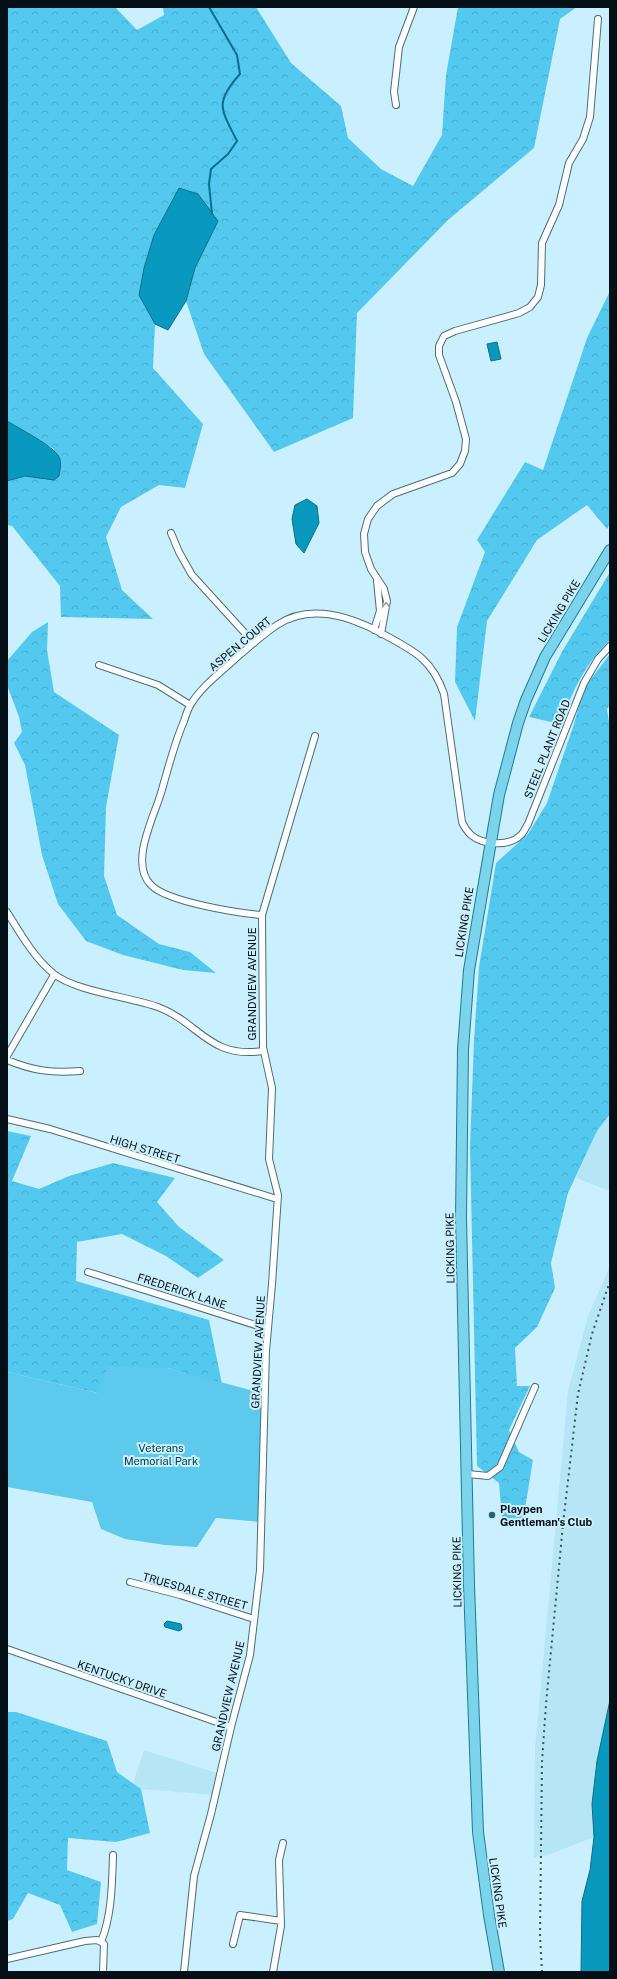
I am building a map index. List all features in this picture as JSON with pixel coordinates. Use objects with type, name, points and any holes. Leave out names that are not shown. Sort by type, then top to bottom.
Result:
[{"type":"main road","name":"LICKING PIKE","points":[[499,1972],[488,1915],[478,1832],[469,1585],[468,1474],[461,1218],[463,1049],[469,970],[477,915],[499,795],[526,700],[545,657],[610,550]]},
{"type":"street","points":[[396,105],[394,92],[399,47],[414,7]]},
{"type":"street","points":[[381,634],[387,601],[384,589],[377,579],[365,552],[364,534],[368,519],[377,506],[393,494],[452,473],[460,464],[465,451],[466,439],[458,409],[440,355],[439,346],[444,336],[455,331],[519,313],[530,307],[538,297],[542,285],[542,243],[559,205],[569,163],[582,139],[590,117],[598,19]]},
{"type":"street","points":[[171,533],[179,552],[192,575],[254,643]]},
{"type":"street","points":[[374,630],[380,611],[377,579]]},
{"type":"street","name":"ASPEN COURT","points":[[262,915],[204,906],[163,894],[150,885],[143,873],[142,858],[145,839],[161,794],[177,738],[190,705],[201,691],[254,643],[278,625],[306,615],[334,614],[359,622],[421,656],[431,667],[439,679],[444,694],[462,822],[472,836],[479,840],[491,842]]},
{"type":"street","name":"STEEL PLANT ROAD","points":[[491,842],[511,841],[521,835],[528,824],[584,683],[598,659],[610,646]]},
{"type":"street","points":[[99,665],[158,685],[190,705]]},
{"type":"street","name":"GRANDVIEW AVENUE","points":[[184,1972],[194,1876],[211,1814],[231,1727],[250,1655],[260,1570],[263,1441],[268,1329],[277,1198],[277,1189],[269,1159],[272,1083],[263,1051],[262,915],[315,736]]},
{"type":"street","points":[[7,912],[25,941],[54,975],[84,988],[118,995],[165,1010],[217,1045],[227,1050],[248,1053],[263,1051]]},
{"type":"street","points":[[7,1056],[54,975]]},
{"type":"street","points":[[7,1060],[36,1071],[56,1073],[80,1071]]},
{"type":"street","name":"HIGH STREET","points":[[7,1119],[50,1129],[277,1198]]},
{"type":"street","name":"FREDERICK LANE","points":[[88,1272],[268,1329]]},
{"type":"street","points":[[468,1474],[488,1476],[500,1467],[535,1387]]},
{"type":"street","name":"TRUESDALE STREET","points":[[130,1582],[180,1595],[254,1619]]},
{"type":"street","name":"KENTUCKY DRIVE","points":[[7,1649],[231,1727]]},
{"type":"street","points":[[273,1972],[280,1934],[279,1860],[283,1843]]},
{"type":"street","points":[[101,1942],[106,1930],[112,1890],[113,1855]]},
{"type":"street","points":[[233,1944],[240,1915],[281,1921]]},
{"type":"street","points":[[7,1960],[85,1941],[97,1940],[104,1944],[103,1972]]},
{"type":"shaded area","points":[[179,188],[198,194],[218,221],[195,268],[186,301],[168,330],[155,324],[139,295],[144,268],[154,235]]},
{"type":"shaded area","points":[[497,342],[501,359],[491,361],[487,344]]},
{"type":"shaded area","points":[[7,421],[43,443],[56,453],[60,462],[59,476],[54,480],[25,476],[7,481]]},
{"type":"shaded area","points":[[307,499],[317,506],[319,523],[304,553],[296,544],[292,519],[295,505]]},
{"type":"shaded area","points":[[610,1114],[610,1191],[576,1178],[597,1131]]},
{"type":"shaded area","points":[[610,1266],[610,1700],[597,1761],[592,1804],[594,1837],[548,1855],[534,1857],[535,1749],[568,1391],[588,1316]]},
{"type":"shaded area","points":[[167,1621],[181,1624],[182,1629],[179,1631],[165,1627],[164,1624]]},
{"type":"shaded area","points":[[610,1700],[610,1972],[581,1972],[582,1901],[590,1870],[594,1837],[592,1804],[597,1761]]},
{"type":"shaded area","points":[[144,1750],[220,1774],[215,1795],[141,1789],[133,1783]]},
{"type":"green space","points":[[7,7],[115,7],[137,30],[164,15],[163,7],[256,7],[291,63],[341,106],[348,138],[381,169],[413,186],[442,135],[446,75],[458,7],[577,7],[560,19],[534,148],[448,220],[357,313],[353,418],[274,452],[204,354],[186,301],[195,268],[218,221],[198,194],[179,188],[154,235],[144,268],[139,295],[155,324],[153,368],[203,424],[185,488],[159,485],[121,507],[106,537],[122,590],[153,619],[61,617],[60,586],[12,526],[7,525],[7,481],[25,476],[47,479],[54,449],[7,421]]},
{"type":"green space","points":[[610,291],[610,524],[607,529],[587,505],[537,540],[487,621],[475,721],[455,682],[457,627],[485,552],[477,540],[525,462],[543,470],[587,338]]},
{"type":"green space","points":[[610,572],[610,640],[593,659],[580,679],[560,724],[529,717],[563,650]]},
{"type":"green space","points":[[48,622],[47,650],[54,692],[119,735],[106,807],[104,876],[117,915],[159,944],[190,952],[216,973],[183,970],[123,955],[86,941],[58,904],[42,855],[25,765],[14,743],[22,732],[19,717],[7,685],[7,661],[32,632]]},
{"type":"green space","points":[[610,654],[610,705],[607,709],[610,729],[610,1114],[597,1131],[568,1193],[551,1263],[555,1288],[537,1327],[515,1348],[517,1386],[530,1386],[509,1430],[519,1452],[533,1460],[523,1521],[502,1519],[499,1483],[477,1466],[470,1147],[474,1040],[479,967],[496,863],[528,834],[547,803],[573,727],[584,688]]},
{"type":"green space","points":[[7,1131],[31,1136],[12,1181],[39,1189],[69,1176],[113,1163],[175,1178],[157,1202],[179,1227],[224,1260],[198,1278],[166,1256],[122,1234],[77,1242],[76,1281],[209,1320],[222,1384],[167,1368],[137,1416],[98,1393],[7,1372]]},
{"type":"green space","name":"Veterans Memorial Park","points":[[108,1366],[167,1368],[265,1394],[261,1522],[216,1518],[197,1547],[165,1545],[125,1539],[101,1529],[92,1502],[7,1487],[7,1372],[98,1393]]},
{"type":"green space","points":[[7,1712],[16,1712],[107,1741],[117,1772],[141,1789],[150,1833],[116,1842],[68,1838],[67,1870],[101,1882],[97,1924],[72,1932],[60,1905],[28,1893],[13,1919],[7,1921]]},
{"type":"waterway","points":[[209,7],[237,55],[240,74],[226,92],[223,100],[224,113],[237,141],[228,154],[211,169],[209,184],[212,214]]},
{"type":"railway","points":[[542,1972],[540,1935],[542,1762],[563,1524],[578,1394],[592,1334],[610,1281]]},
{"type":"place","name":"Playpen Gentleman's Club","points":[[492,1515]]}]
